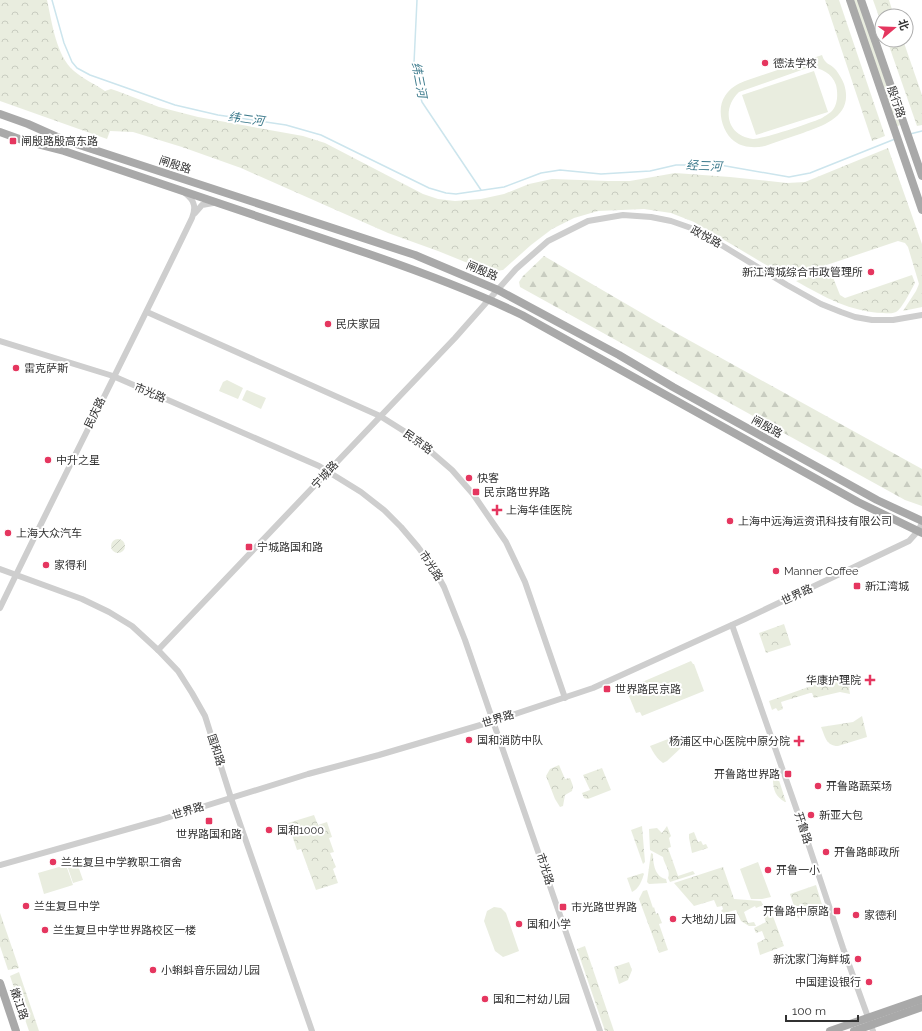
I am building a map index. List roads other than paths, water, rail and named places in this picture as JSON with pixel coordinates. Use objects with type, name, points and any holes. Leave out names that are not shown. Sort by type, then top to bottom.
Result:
[{"type":"main road","name":"殷行路","points":[[850,0],[922,210]]},
{"type":"main road","name":"殷行路","points":[[862,0],[922,176]]},
{"type":"main road","name":"闸殷路","points":[[0,114],[28,124],[64,140],[415,254],[498,290],[618,355],[870,496],[922,522]]},
{"type":"main road","name":"闸殷路","points":[[0,132],[25,141],[64,151],[410,268],[490,300],[528,319],[858,502],[920,532]]},
{"type":"main road","points":[[449,284],[460,285],[465,282],[464,278],[454,271]]},
{"type":"main road","points":[[528,319],[524,312],[525,308],[529,306]]},
{"type":"main road","name":"嫩江路","points":[[0,984],[16,1031]]},
{"type":"main road","points":[[854,1031],[922,999]]},
{"type":"main road","points":[[830,1031],[871,1024],[922,1007]]},
{"type":"street","name":"民庆路","points":[[0,608],[192,218],[195,207],[193,202],[186,194],[175,189]]},
{"type":"street","name":"民庆路","points":[[192,218],[202,205],[209,202],[219,203]]},
{"type":"street","name":"政悦路","points":[[490,300],[516,269],[548,241],[588,221],[623,215],[652,217],[671,221],[691,228],[787,286],[821,304],[855,317],[872,320],[893,320],[922,315]]},
{"type":"street","name":"宁城路","points":[[158,650],[490,300]]},
{"type":"street","name":"民京路","points":[[147,312],[380,416],[421,443],[452,470],[473,494],[506,542],[525,582],[565,698]]},
{"type":"street","name":"市光路","points":[[0,341],[113,376],[329,471],[361,492],[384,510],[418,547],[433,567],[444,587],[451,605],[494,721],[600,1031]]},
{"type":"street","name":"世界路","points":[[0,866],[494,721],[565,698],[624,675],[909,541],[920,532],[922,522]]},
{"type":"street","name":"国和路","points":[[0,568],[82,599],[109,612],[132,626],[178,671],[192,692],[205,716],[231,798],[312,1031]]},
{"type":"street","name":"开鲁路","points":[[732,625],[802,825],[843,948],[871,1024]]},
{"type":"waterway","name":"纬二河","points":[[52,0],[64,43],[72,62],[77,68],[90,75],[175,105],[218,115],[286,125],[321,135],[429,188],[446,193],[456,194],[504,187],[541,173],[560,170],[601,174],[650,171],[676,165],[720,165],[789,177],[810,173],[895,139]]},
{"type":"waterway","name":"纬三河","points":[[417,0],[414,63],[417,85],[422,102],[481,190]]},
{"type":"waterway","name":"经三河","points":[[910,134],[922,131]]},
{"type":"place","name":"德法学校","points":[[765,63]]},
{"type":"place","name":"闸殷路殷高东路","points":[[13,141]]},
{"type":"place","name":"新江湾城综合市政管理所","points":[[871,272]]},
{"type":"place","name":"民庆家园","points":[[328,324]]},
{"type":"place","name":"雷克萨斯","points":[[16,368]]},
{"type":"place","name":"中升之星","points":[[48,460]]},
{"type":"place","name":"快客","points":[[469,478]]},
{"type":"place","name":"民京路世界路","points":[[476,492]]},
{"type":"place","name":"上海华佳医院","points":[[497,510]]},
{"type":"place","name":"上海中远海运资讯科技有限公司","points":[[730,521]]},
{"type":"place","name":"上海大众汽车","points":[[8,533]]},
{"type":"place","name":"宁城路国和路","points":[[249,547]]},
{"type":"place","name":"家得利","points":[[46,565]]},
{"type":"place","name":"Manner Coffee","points":[[776,571]]},
{"type":"place","name":"新江湾城","points":[[857,586]]},
{"type":"place","name":"华康护理院","points":[[870,680]]},
{"type":"place","name":"世界路民京路","points":[[607,689]]},
{"type":"place","name":"国和消防中队","points":[[469,740]]},
{"type":"place","name":"杨浦区中心医院中原分院","points":[[799,741]]},
{"type":"place","name":"开鲁路世界路","points":[[788,774]]},
{"type":"place","name":"开鲁路蔬菜场","points":[[818,786]]},
{"type":"place","name":"新亚大包","points":[[811,815]]},
{"type":"place","name":"世界路国和路","points":[[209,821]]},
{"type":"place","name":"国和1000","points":[[269,830]]},
{"type":"place","name":"开鲁路邮政所","points":[[826,852]]},
{"type":"place","name":"兰生复旦中学教职工宿舍","points":[[53,862]]},
{"type":"place","name":"开鲁一小","points":[[768,870]]},
{"type":"place","name":"兰生复旦中学","points":[[26,906]]},
{"type":"place","name":"市光路世界路","points":[[563,907]]},
{"type":"place","name":"开鲁路中原路","points":[[837,911]]},
{"type":"place","name":"家德利","points":[[856,915]]},
{"type":"place","name":"大地幼儿园","points":[[673,919]]},
{"type":"place","name":"国和小学","points":[[519,924]]},
{"type":"place","name":"兰生复旦中学世界路校区一楼","points":[[45,930]]},
{"type":"place","name":"新沈家门海鲜城","points":[[858,959]]},
{"type":"place","name":"小蝌蚪音乐园幼儿园","points":[[153,970]]},
{"type":"place","name":"中国建设银行","points":[[869,982]]},
{"type":"place","name":"国和二村幼儿园","points":[[485,999]]}]
